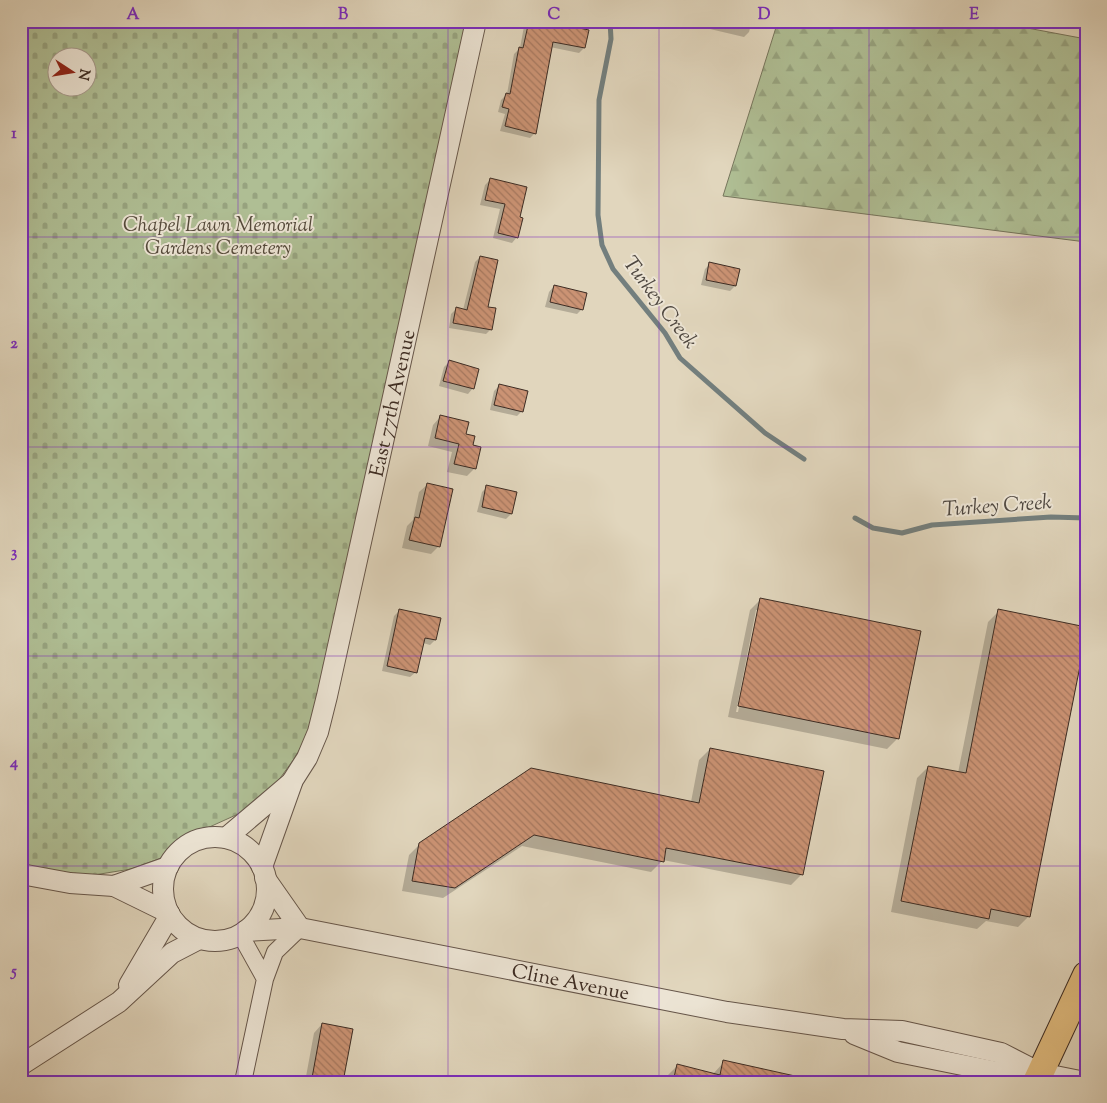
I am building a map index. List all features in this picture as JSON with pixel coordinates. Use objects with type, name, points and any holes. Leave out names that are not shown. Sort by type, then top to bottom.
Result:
[{"type":"main road","points":[[1038,1077],[1086,976]]},
{"type":"street","name":"East 77th Avenue","points":[[263,873],[293,780],[307,758],[318,732],[327,696],[476,21]]},
{"type":"street","name":"East 77th Avenue","points":[[226,838],[293,780]]},
{"type":"street","points":[[243,1082],[265,979],[275,952],[300,928],[263,873],[256,857],[247,848],[226,838],[209,838],[192,842],[182,849],[168,867],[163,886],[163,895],[169,914],[182,930],[199,939],[220,941],[242,933],[254,923],[266,896],[263,873]]},
{"type":"street","points":[[114,886],[168,867]]},
{"type":"street","points":[[21,874],[70,883],[114,886],[169,914]]},
{"type":"street","points":[[119,1002],[169,914]]},
{"type":"street","name":"Cline Avenue","points":[[242,933],[300,928],[727,1012],[843,1029],[902,1031],[1001,1054],[1038,1077],[1085,1082]]},
{"type":"street","points":[[242,933],[265,979]]},
{"type":"street","points":[[21,1065],[119,1002],[172,953],[199,939]]},
{"type":"green space","name":"Chapel Lawn Memorial Gardens Cemetery","points":[[21,21],[467,21],[309,733],[294,759],[278,781],[247,810],[194,834],[164,857],[131,869],[94,875],[77,875],[21,866]]},
{"type":"green space","points":[[778,21],[990,21],[1086,39],[1086,242],[723,196]]},
{"type":"building","points":[[529,21],[544,21],[589,30],[585,48],[553,42],[536,134],[505,126],[509,109],[502,107],[506,93],[510,94],[519,47],[523,48]]},
{"type":"building","points":[[490,178],[527,187],[520,217],[523,218],[518,238],[498,233],[505,204],[485,200]]},
{"type":"building","points":[[480,256],[498,260],[488,307],[496,308],[492,330],[453,323],[456,307],[467,310]]},
{"type":"building","points":[[709,262],[740,269],[736,286],[706,280]]},
{"type":"building","points":[[554,285],[587,293],[583,310],[550,302]]},
{"type":"building","points":[[449,360],[479,369],[474,389],[443,381]]},
{"type":"building","points":[[499,384],[528,391],[523,412],[494,405]]},
{"type":"building","points":[[440,415],[469,422],[466,434],[475,436],[473,445],[481,447],[476,469],[454,464],[459,444],[435,438]]},
{"type":"building","points":[[427,483],[453,489],[440,547],[409,540],[415,517],[419,518]]},
{"type":"building","points":[[486,485],[517,492],[512,514],[482,507]]},
{"type":"building","points":[[760,598],[921,631],[899,739],[738,706]]},
{"type":"building","points":[[399,609],[441,618],[436,640],[425,638],[417,673],[387,666]]},
{"type":"building","points":[[998,609],[1086,627],[1086,636],[1030,917],[991,909],[989,919],[901,901],[928,766],[966,773]]},
{"type":"building","points":[[710,748],[824,771],[803,875],[666,848],[664,862],[534,835],[455,888],[412,881],[419,843],[531,768],[699,803]]},
{"type":"building","points":[[322,1023],[353,1029],[343,1082],[312,1078]]},
{"type":"building","points":[[723,1060],[795,1076],[795,1082],[673,1082],[677,1064],[720,1075]]},
{"type":"waterway","name":"Turkey Creek","points":[[610,21],[611,39],[599,100],[598,215],[602,245],[613,269],[665,333],[680,358],[765,433],[804,459]]},
{"type":"waterway","name":"Turkey Creek","points":[[855,518],[873,528],[902,533],[932,525],[1051,517],[1086,518]]}]
